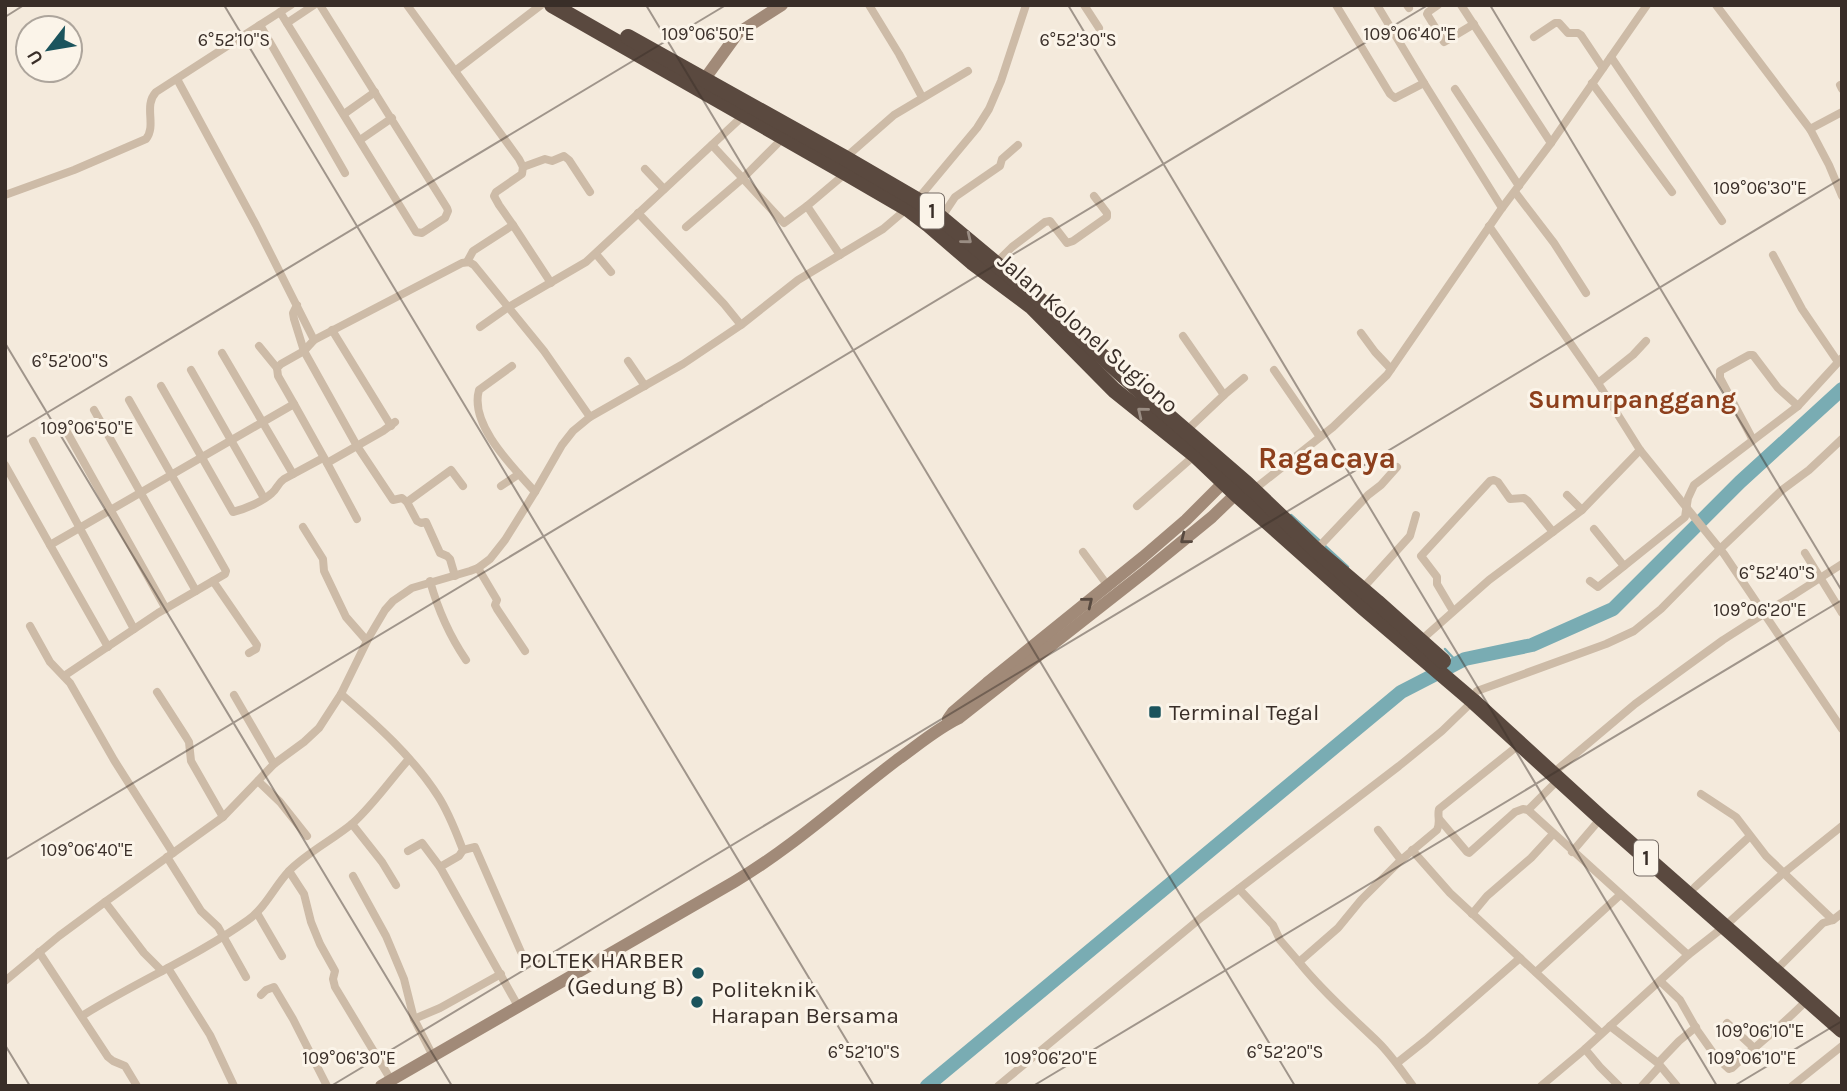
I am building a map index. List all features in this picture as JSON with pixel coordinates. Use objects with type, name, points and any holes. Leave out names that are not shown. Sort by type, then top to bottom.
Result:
[{"type":"highway","name":"1","points":[[552,5],[846,165],[912,205],[941,218],[1190,428],[1243,487]]},
{"type":"highway","name":"1","points":[[571,5],[701,85],[744,115],[784,137],[846,165]]},
{"type":"highway","name":"Jalan Kolonel Sugiono","points":[[912,205],[929,225],[972,262],[1031,306],[1114,390],[1195,456],[1243,487],[1365,584],[1423,648]]},
{"type":"highway","name":"Jalan Kolonel Sugiono","points":[[1243,487],[1423,648]]},
{"type":"highway","name":"1","points":[[1423,648],[1559,774],[1601,818],[1782,965],[1842,1020]]},
{"type":"highway","name":"1","points":[[1475,696],[1520,744],[1695,887],[1728,923],[1842,1030]]},
{"type":"main road","points":[[701,85],[738,33],[782,5]]},
{"type":"main road","points":[[944,725],[953,712],[987,683],[1108,586],[1212,517],[1243,487]]},
{"type":"main road","points":[[386,1083],[430,1051],[518,1006],[751,872],[797,840],[944,725],[959,718],[1159,551]]},
{"type":"street","points":[[5,195],[74,170],[146,139],[151,129],[149,105],[156,92],[291,5]]},
{"type":"street","points":[[287,23],[314,5]]},
{"type":"street","points":[[280,12],[416,232],[422,233],[445,218],[447,208],[320,5]]},
{"type":"street","points":[[407,5],[519,159],[523,167],[522,174],[495,194],[499,205],[551,283]]},
{"type":"street","points":[[454,71],[541,5]]},
{"type":"street","points":[[869,5],[922,97]]},
{"type":"street","points":[[5,981],[105,902],[223,817],[274,764],[319,728],[341,694],[385,610],[412,588],[478,568],[491,559],[535,492],[562,444],[573,431],[590,417],[682,364],[741,324],[798,280],[883,229],[912,205],[977,128],[989,109],[1026,5]]},
{"type":"street","points":[[1084,5],[1099,28]]},
{"type":"street","points":[[1336,5],[1395,98],[1424,83]]},
{"type":"street","points":[[1377,5],[1502,208]]},
{"type":"street","points":[[1438,5],[1427,14],[1444,41],[1474,24]]},
{"type":"street","points":[[1461,5],[1551,143]]},
{"type":"street","points":[[1243,487],[1321,437],[1391,369],[1489,226],[1551,143],[1647,5]]},
{"type":"street","points":[[1716,5],[1810,129],[1842,196]]},
{"type":"street","points":[[1534,37],[1559,23],[1568,33],[1581,35],[1603,68]]},
{"type":"street","points":[[260,25],[345,173]]},
{"type":"street","points":[[1611,57],[1722,221]]},
{"type":"street","points":[[712,145],[784,223],[807,206],[894,115],[968,71]]},
{"type":"street","points":[[177,79],[314,340]]},
{"type":"street","points":[[1592,83],[1672,192]]},
{"type":"street","points":[[1455,89],[1586,293]]},
{"type":"street","points":[[344,114],[375,92]]},
{"type":"street","points":[[1810,129],[1842,112]]},
{"type":"street","points":[[480,327],[507,308],[578,268],[596,254],[744,115]]},
{"type":"street","points":[[360,140],[392,118]]},
{"type":"street","points":[[686,227],[742,179],[784,137]]},
{"type":"street","points":[[941,218],[955,197],[1000,166],[1002,159],[1018,145]]},
{"type":"street","points":[[523,167],[564,156],[590,192]]},
{"type":"street","points":[[645,169],[664,189]]},
{"type":"street","points":[[996,263],[1045,222],[1050,221],[1067,243],[1107,217],[1107,213],[1094,196]]},
{"type":"street","points":[[807,206],[840,255]]},
{"type":"street","points":[[638,213],[741,324]]},
{"type":"street","points":[[277,369],[304,351],[314,340],[467,262],[473,251],[513,225]]},
{"type":"street","points":[[1489,226],[1598,383],[1640,450],[1718,546],[1842,729]]},
{"type":"street","points":[[596,254],[611,272]]},
{"type":"street","points":[[1590,581],[1597,587],[1684,518],[1685,507],[1695,485],[1798,406],[1840,360],[1802,309],[1773,255]]},
{"type":"street","points":[[467,262],[474,265],[544,351],[590,417]]},
{"type":"street","points":[[297,305],[293,313],[304,351],[357,446],[393,500],[402,498],[418,521],[426,522],[440,553],[450,559],[455,576]]},
{"type":"street","points":[[161,386],[232,512],[239,510],[273,492],[280,481],[357,446],[393,424],[332,330]]},
{"type":"street","points":[[1361,332],[1391,369]]},
{"type":"street","points":[[1183,336],[1224,395]]},
{"type":"street","points":[[1598,383],[1646,341]]},
{"type":"street","points":[[259,346],[277,369],[278,376],[357,519]]},
{"type":"street","points":[[222,353],[293,474]]},
{"type":"street","points":[[1753,440],[1720,378],[1720,371],[1753,355],[1778,388],[1798,406]]},
{"type":"street","points":[[628,361],[645,386]]},
{"type":"street","points":[[512,366],[479,390],[477,402],[485,429],[535,492]]},
{"type":"street","points":[[191,370],[264,498]]},
{"type":"street","points":[[1274,370],[1321,437]]},
{"type":"street","points":[[1190,428],[1244,378]]},
{"type":"street","points":[[64,676],[226,571],[129,400]]},
{"type":"street","points":[[50,545],[294,404]]},
{"type":"street","points":[[94,410],[196,591]]},
{"type":"street","points":[[63,425],[166,608]]},
{"type":"street","points":[[998,1086],[1192,925],[1442,731],[1475,696],[1634,631],[1661,609],[1718,546],[1842,439]]},
{"type":"street","points":[[33,441],[134,629]]},
{"type":"street","points":[[1423,648],[1453,611],[1581,510],[1640,450]]},
{"type":"street","points":[[1138,506],[1195,456]]},
{"type":"street","points":[[5,465],[108,646]]},
{"type":"street","points":[[1318,548],[1397,467]]},
{"type":"street","points":[[407,502],[451,470],[463,486]]},
{"type":"street","points":[[501,486],[519,474]]},
{"type":"street","points":[[1453,611],[1437,584],[1437,577],[1421,556],[1490,481],[1497,482],[1510,499],[1524,498],[1528,501],[1553,532]]},
{"type":"street","points":[[1567,495],[1581,510]]},
{"type":"street","points":[[1365,584],[1410,536],[1416,515]]},
{"type":"street","points":[[303,527],[323,559],[324,571],[346,617],[367,641]]},
{"type":"street","points":[[1594,529],[1624,566]]},
{"type":"street","points":[[1083,552],[1108,586]]},
{"type":"street","points":[[1805,553],[1842,613]]},
{"type":"street","points":[[1528,810],[1559,774],[1635,704],[1763,614],[1842,564]]},
{"type":"street","points":[[478,568],[496,600],[495,605],[525,651]]},
{"type":"street","points":[[214,581],[257,645],[256,649],[249,653]]},
{"type":"street","points":[[430,581],[443,622],[466,660]]},
{"type":"street","points":[[30,626],[50,662],[70,683],[201,911],[218,927],[246,977]]},
{"type":"street","points":[[157,692],[186,737],[191,761],[223,817]]},
{"type":"street","points":[[341,694],[385,733],[438,796],[463,850]]},
{"type":"street","points":[[234,695],[274,764]]},
{"type":"street","points":[[1520,744],[1439,808],[1440,820],[1468,853],[1515,812],[1528,810],[1688,956]]},
{"type":"street","points":[[82,1016],[113,996],[165,970],[257,913],[289,871],[352,824],[409,759]]},
{"type":"street","points":[[258,781],[280,802],[307,836]]},
{"type":"street","points":[[1701,794],[1736,817],[1783,874],[1833,920]]},
{"type":"street","points":[[1572,852],[1601,818]]},
{"type":"street","points":[[1299,962],[1338,928],[1361,900],[1401,860],[1437,830],[1440,820]]},
{"type":"street","points":[[352,824],[388,870],[396,885]]},
{"type":"street","points":[[1541,1086],[1688,956],[1842,826]]},
{"type":"street","points":[[1378,830],[1401,860]]},
{"type":"street","points":[[1472,914],[1487,896],[1531,858],[1553,834]]},
{"type":"street","points":[[1695,887],[1749,836]]},
{"type":"street","points":[[408,851],[422,843],[440,867],[518,1006]]},
{"type":"street","points":[[440,867],[463,850],[473,846],[476,848],[521,952]]},
{"type":"street","points":[[1412,850],[1472,914],[1601,1033]]},
{"type":"street","points":[[289,871],[304,894],[311,922],[335,971],[335,987],[386,1083]]},
{"type":"street","points":[[353,876],[386,936],[404,979],[414,1019],[430,1051]]},
{"type":"street","points":[[1239,889],[1273,925],[1280,940],[1328,996],[1379,1044],[1413,1086]]},
{"type":"street","points":[[1536,972],[1620,895]]},
{"type":"street","points":[[105,902],[144,953],[165,970],[210,1035],[234,1086]]},
{"type":"street","points":[[257,913],[282,956]]},
{"type":"street","points":[[1782,965],[1823,923],[1842,913]]},
{"type":"street","points":[[39,952],[108,1057],[125,1066],[137,1086]]},
{"type":"street","points":[[1396,1063],[1520,958]]},
{"type":"street","points":[[414,1019],[450,1003],[501,974]]},
{"type":"street","points":[[1660,981],[1681,1000],[1716,1057],[1729,1069],[1785,1023],[1808,999]]},
{"type":"street","points":[[261,995],[274,987],[299,1029],[327,1086]]},
{"type":"street","points":[[1727,1023],[1754,1048]]},
{"type":"street","points":[[1610,1026],[1659,1065],[1677,1086]]},
{"type":"street","points":[[1642,1086],[1679,1041],[1696,1027]]},
{"type":"street","points":[[1791,1086],[1842,1046]]},
{"type":"street","points":[[1585,1049],[1619,1086]]},
{"type":"street","points":[[1550,1079],[1557,1086]]},
{"type":"waterway","points":[[927,1086],[1401,692],[1465,659],[1532,645],[1613,609],[1740,482],[1842,389]]},
{"type":"waterway","points":[[1291,515],[1320,541]]},
{"type":"waterway","points":[[1324,545],[1348,567]]},
{"type":"waterway","points":[[1445,649],[1458,663]]},
{"type":"place","name":"Terminal Tegal","points":[[1155,712]]},
{"type":"place","name":"POLTEK HARBER (Gedung B)","points":[[698,973]]},
{"type":"place","name":"Politeknik Harapan Bersama","points":[[697,1002]]},
{"type":"district","name":"Sumurpanggang","points":[[1632,399]]},
{"type":"district","name":"Ragacaya","points":[[1327,458]]}]
